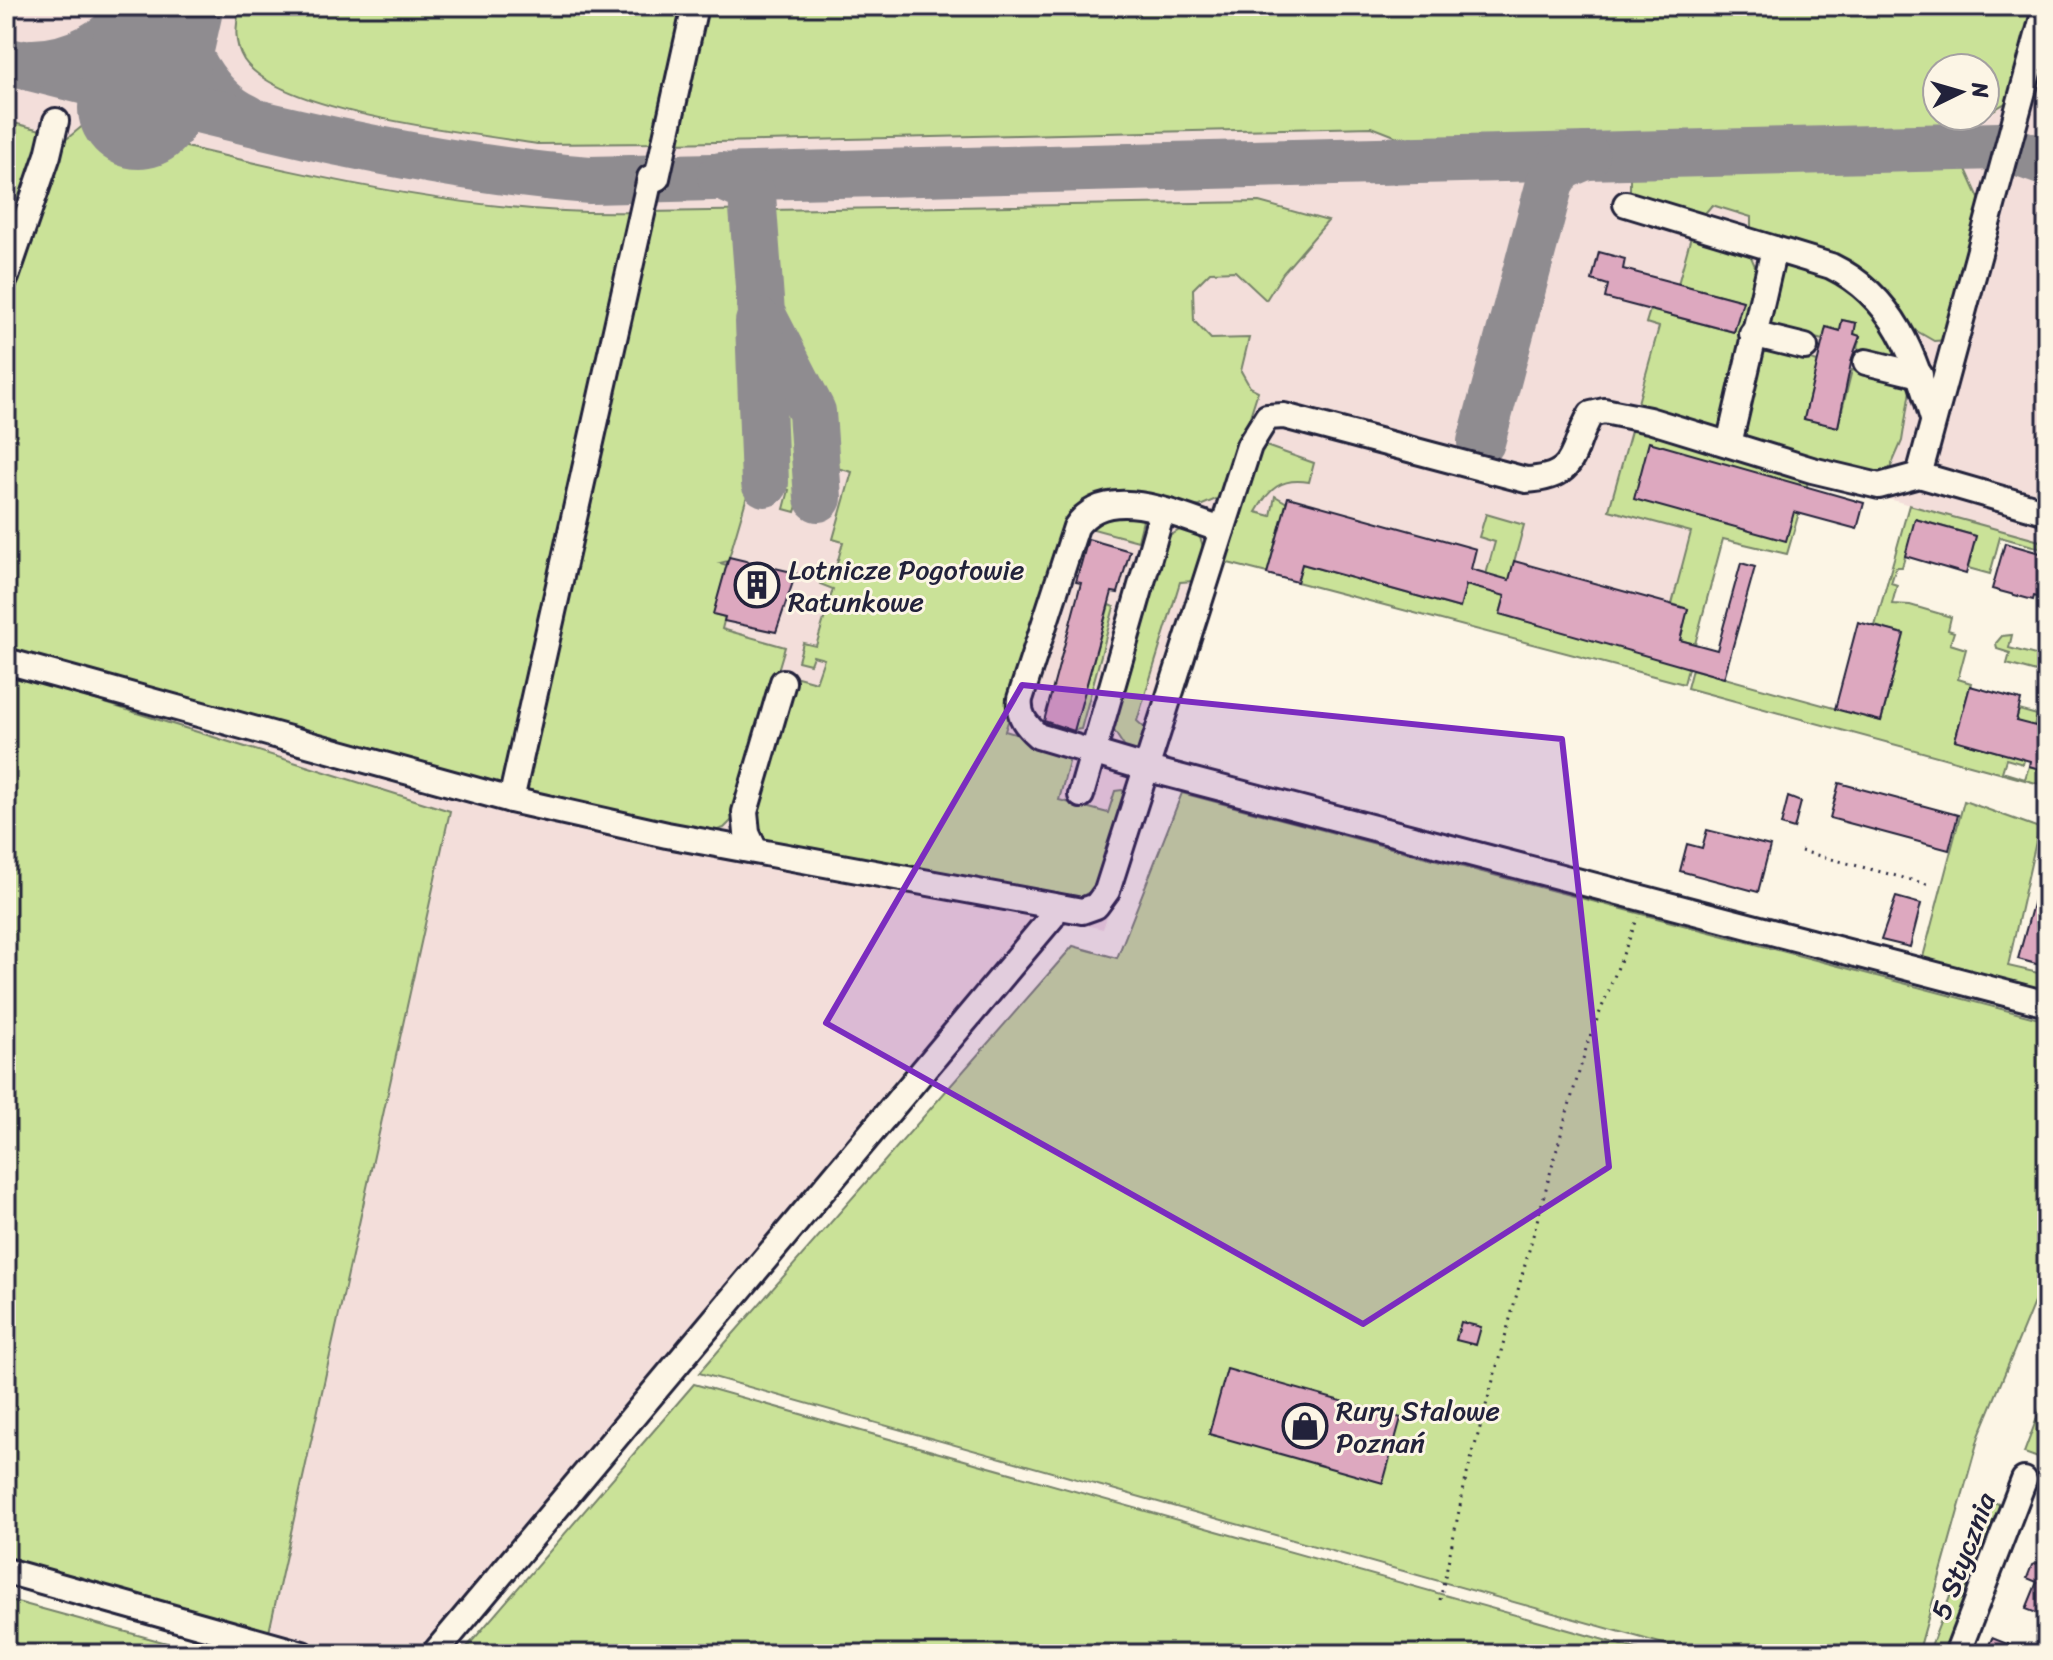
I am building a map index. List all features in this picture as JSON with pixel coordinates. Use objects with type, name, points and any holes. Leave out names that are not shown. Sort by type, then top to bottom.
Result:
[{"type":"street","points":[[511,800],[695,6]]},
{"type":"street","points":[[1919,475],[2046,6]]},
{"type":"street","points":[[6,277],[48,155],[56,121]]},
{"type":"street","points":[[1626,204],[1831,266],[1869,289],[1902,332],[1934,420]]},
{"type":"street","points":[[1729,444],[1774,249]]},
{"type":"street","points":[[1752,334],[1805,347]]},
{"type":"street","points":[[1866,362],[1920,375]]},
{"type":"street","points":[[6,661],[511,800],[719,844],[1089,910],[1102,900],[1252,436],[1262,421],[1276,415],[1526,480],[1546,478],[1568,465],[1585,424],[1597,412],[1649,420],[1812,470],[1879,486],[1919,475],[2047,512]]},
{"type":"street","points":[[1222,530],[1162,512],[1117,503],[1095,508],[1081,518],[1020,699],[1023,719],[1038,736],[1146,768],[2047,1004]]},
{"type":"street","points":[[1081,795],[1162,512]]},
{"type":"street","points":[[719,844],[738,830],[783,682]]},
{"type":"street","points":[[745,812],[747,833],[755,850]]},
{"type":"street","points":[[434,1654],[1052,917],[1054,906]]},
{"type":"street","name":"5 Stycznia","points":[[1957,1654],[2024,1480]]},
{"type":"street","points":[[6,1571],[302,1654]]},
{"type":"path","points":[[1801,851],[1927,884]]},
{"type":"path","points":[[1440,1600],[1466,1478],[1568,1109],[1588,1042],[1644,899]]},
{"type":"path","points":[[17,1649],[34,1654]]},
{"type":"highlighted area","points":[[1022,685],[1562,739],[1609,1167],[1363,1324],[826,1023]]},
{"type":"shaded area","points":[[6,6],[2047,6],[2047,545],[1810,476],[1787,554],[1723,539],[1684,684],[1224,562],[1103,929],[1063,920],[448,1654],[259,1654],[6,1583]]},
{"type":"green space","points":[[240,6],[690,6],[660,143],[537,144],[380,118],[296,94],[264,79],[244,60],[237,40]]},
{"type":"green space","points":[[701,6],[2037,6],[2012,99],[2001,106],[2001,52],[1921,52],[1921,128],[1405,140],[1372,127],[671,143]]},
{"type":"green space","points":[[6,121],[41,130],[44,142],[6,264]]},
{"type":"green space","points":[[85,124],[290,171],[429,197],[498,206],[638,212],[501,790],[6,654],[6,293],[58,146]]},
{"type":"green space","points":[[1965,167],[1983,207],[1947,340],[1934,341],[1915,330],[1881,292],[1751,234],[1751,217],[1712,205],[1701,218],[1630,196],[1630,175]]},
{"type":"green space","points":[[1259,202],[1328,221],[1283,273],[1266,300],[1235,271],[1210,272],[1193,289],[1194,321],[1211,339],[1249,338],[1241,371],[1250,387],[1258,391],[1228,486],[1221,497],[1200,506],[1071,522],[1005,731],[1072,751],[1059,800],[1108,813],[1115,791],[1122,790],[1127,795],[1097,888],[1075,900],[766,841],[759,833],[755,809],[794,676],[816,682],[824,659],[813,656],[810,664],[798,661],[803,643],[816,646],[833,589],[820,584],[826,565],[836,567],[843,542],[833,539],[852,472],[837,468],[827,500],[801,493],[795,512],[784,509],[789,490],[752,479],[728,561],[720,563],[727,565],[714,614],[725,617],[722,629],[785,647],[734,818],[724,828],[711,832],[525,796],[519,785],[647,212]]},
{"type":"green space","points":[[1692,233],[1749,252],[1757,271],[1801,265],[1855,289],[1903,354],[1899,359],[1857,348],[1860,336],[1854,334],[1856,323],[1842,320],[1840,331],[1826,327],[1823,340],[1774,328],[1765,315],[1753,356],[1769,350],[1818,362],[1804,419],[1838,426],[1852,370],[1911,384],[1902,441],[1885,480],[1636,410],[1659,327],[1646,323],[1650,310],[1734,332],[1742,301],[1678,284]]},
{"type":"green space","points":[[1648,425],[1810,475],[1787,554],[1723,539],[1695,644],[1680,640],[1688,609],[1672,604],[1691,532],[1609,510],[1631,431]]},
{"type":"green space","points":[[1263,445],[1314,463],[1309,482],[1291,481],[1277,486],[1256,512],[1271,516],[1275,496],[1287,503],[1267,573],[1224,562],[1256,447]]},
{"type":"green space","points":[[1909,505],[2047,543],[2047,550],[2000,537],[1990,574],[1968,568],[1976,536],[1916,519],[1902,567],[1896,567],[1891,583],[1897,585],[1892,604],[1910,605],[1951,617],[1948,630],[1954,632],[1950,644],[1966,649],[1958,679],[1971,683],[1955,740],[2006,754],[2019,710],[2037,715],[2023,764],[2006,759],[2002,772],[2025,779],[2029,766],[2047,771],[2047,786],[1687,688],[1692,669],[1881,721],[1904,635],[1875,626]]},
{"type":"green space","points":[[1138,513],[1143,520],[1138,541],[1082,526],[1088,519]]},
{"type":"green space","points":[[1486,514],[1524,525],[1500,614],[1689,665],[1684,684],[1297,582],[1302,564],[1460,608],[1466,585],[1482,589],[1495,542],[1479,537]]},
{"type":"green space","points":[[1183,528],[1192,531],[1202,542],[1202,557],[1194,581],[1180,582],[1137,721],[1146,729],[1139,751],[1127,751],[1111,726],[1163,540]]},
{"type":"green space","points":[[1109,605],[1114,607],[1081,729],[1074,730]]},
{"type":"green space","points":[[2012,635],[2009,648],[2047,658],[2047,675],[2007,664],[2010,653],[1997,649],[1996,643],[2002,636]]},
{"type":"green space","points":[[6,672],[450,811],[269,1632],[6,1562]]},
{"type":"green space","points":[[1182,793],[2047,1021],[2047,1271],[1979,1436],[1918,1654],[1699,1654],[699,1373],[1073,946],[1117,958]]},
{"type":"green space","points":[[1964,801],[2039,828],[2008,966],[2047,975],[2047,996],[1922,961]]},
{"type":"green space","points":[[694,1384],[1654,1654],[461,1654]]},
{"type":"green space","points":[[2047,1391],[2047,1461],[2024,1453]]},
{"type":"green space","points":[[1987,1500],[2002,1505],[1945,1654],[1928,1654]]},
{"type":"green space","points":[[6,1599],[207,1654],[6,1654]]},
{"type":"building","points":[[1599,252],[1625,259],[1623,269],[1743,301],[1734,332],[1605,298],[1608,285],[1592,280]]},
{"type":"building","points":[[1842,320],[1856,323],[1854,334],[1860,336],[1852,358],[1838,427],[1804,419],[1826,327],[1840,331]]},
{"type":"building","points":[[1649,442],[1864,503],[1857,529],[1794,512],[1786,541],[1634,499]]},
{"type":"building","points":[[1288,497],[1476,549],[1471,569],[1509,580],[1514,561],[1688,609],[1680,640],[1717,650],[1741,563],[1755,567],[1724,678],[1500,614],[1505,596],[1466,585],[1460,608],[1302,564],[1297,582],[1267,574]]},
{"type":"building","points":[[1915,519],[1976,536],[1966,574],[1905,556]]},
{"type":"building","points":[[1088,539],[1130,551],[1118,593],[1112,592],[1074,731],[1044,721],[1081,583],[1076,582]]},
{"type":"building","points":[[2005,543],[2047,555],[2047,600],[2034,596],[2033,600],[1992,589]]},
{"type":"building","name":"Lotnicze Pogotowie Ratunkowe","points":[[729,557],[796,573],[776,632],[724,621],[725,617],[713,614]]},
{"type":"building","points":[[1858,622],[1904,634],[1881,721],[1835,709]]},
{"type":"building","points":[[1970,686],[2021,700],[2016,721],[2047,729],[2047,771],[2029,766],[2030,761],[1955,740]]},
{"type":"building","points":[[1839,783],[1958,815],[1949,850],[1830,818]]},
{"type":"building","points":[[1788,797],[1801,802],[1794,829],[1781,825]]},
{"type":"building","points":[[1707,830],[1770,846],[1758,892],[1680,871],[1687,844],[1702,848]]},
{"type":"building","points":[[2042,871],[2047,872],[2047,967],[2018,959]]},
{"type":"building","points":[[1896,897],[1921,904],[1910,947],[1881,940]]},
{"type":"building","points":[[1461,1322],[1481,1327],[1476,1345],[1456,1340]]},
{"type":"building","name":"Rury Stalowe Poznań","points":[[1227,1369],[1401,1418],[1383,1483],[1209,1434]]},
{"type":"building","points":[[2047,1559],[2047,1617],[2026,1609],[2037,1582],[2027,1578],[2032,1565]]},
{"type":"building","points":[[1992,1638],[2030,1653],[1985,1654]]},
{"type":"taxiway","points":[[30,63],[62,59],[92,47],[119,29],[142,6]]},
{"type":"taxiway","points":[[171,6],[181,38],[197,71],[219,99],[247,118]]},
{"type":"taxiway","points":[[14,63],[228,117],[373,149],[518,173],[590,180],[1999,146],[2047,163]]},
{"type":"taxiway","points":[[1481,442],[1550,183],[1560,167],[1586,156]]},
{"type":"taxiway","points":[[721,176],[745,187],[752,195],[761,313],[812,412],[818,498]]},
{"type":"taxiway","points":[[759,322],[765,483]]},
{"type":"runway","points":[[139,108],[162,6]]},
{"type":"place","name":"Lotnicze Pogotowie Ratunkowe","points":[[757,585]]},
{"type":"place","name":"Rury Stalowe Poznań","points":[[1305,1426]]}]
